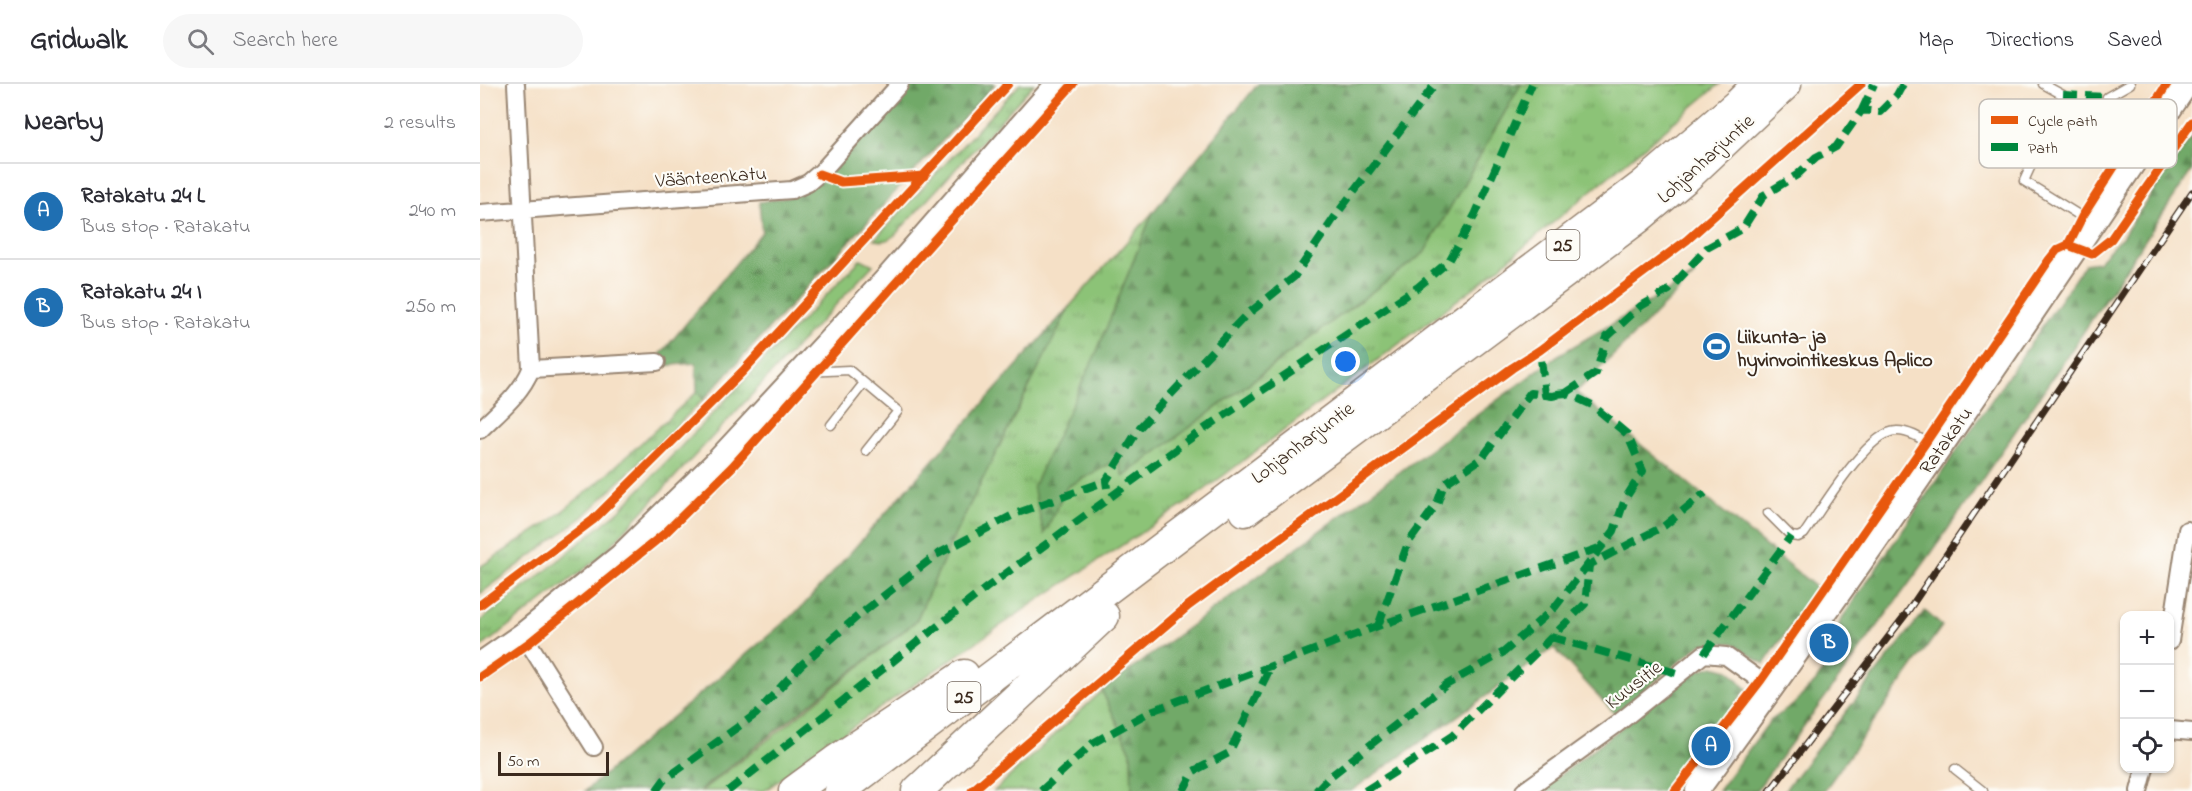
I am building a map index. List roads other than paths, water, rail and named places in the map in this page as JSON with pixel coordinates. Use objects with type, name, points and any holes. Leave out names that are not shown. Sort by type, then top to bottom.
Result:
[{"type":"highway","name":"Lohjanharjuntie","points":[[872,791],[1096,610],[1643,185],[1758,84]]},
{"type":"highway","name":"Lohjanharjuntie","points":[[840,791],[1096,610],[1637,219],[1687,177],[1786,84]]},
{"type":"highway","points":[[1687,177],[1732,153],[1809,84]]},
{"type":"highway","points":[[794,791],[946,686],[1096,610]]},
{"type":"highway","points":[[917,791],[1096,610]]},
{"type":"street","points":[[480,430],[519,390],[531,369],[516,84]]},
{"type":"street","name":"Väänteenkatu","points":[[480,213],[792,190],[808,183],[822,171],[900,84]]},
{"type":"street","points":[[480,664],[523,634],[620,556],[717,461],[887,278],[1057,84]]},
{"type":"street","name":"Ratakatu","points":[[2177,99],[2187,84]]},
{"type":"street","name":"Ratakatu","points":[[1697,791],[1772,689],[1939,449],[2130,168]]},
{"type":"street","points":[[531,369],[657,362]]},
{"type":"street","points":[[2174,611],[2187,530]]},
{"type":"street","points":[[523,634],[594,747]]},
{"type":"street","name":"Kuusitie","points":[[1524,791],[1617,724],[1704,654],[1726,656],[1772,689]]},
{"type":"street","points":[[2174,730],[2192,732]]},
{"type":"street","points":[[2139,791],[2144,773]]},
{"type":"lane","points":[[2043,84],[2063,95],[2061,99]]},
{"type":"lane","points":[[2110,99],[2107,97],[2130,84]]},
{"type":"lane","points":[[2030,168],[2024,182],[2082,217]]},
{"type":"lane","points":[[801,372],[849,370],[898,411],[866,451]]},
{"type":"lane","points":[[831,426],[864,383]]},
{"type":"lane","points":[[1768,513],[1791,536],[1798,537],[1804,534],[1859,456],[1874,441],[1892,431],[1910,434],[1939,449]]},
{"type":"lane","points":[[1955,769],[1983,791]]},
{"type":"railway","points":[[1770,791],[1906,614],[2192,192]]},
{"type":"place","name":"Liikunta- ja hyvinvointikeskus Aplico","points":[[1716,347]]},
{"type":"place","name":"Ratakatu 24 I","points":[[1829,643]]},
{"type":"place","name":"Ratakatu 24 L","points":[[1711,746]]}]
